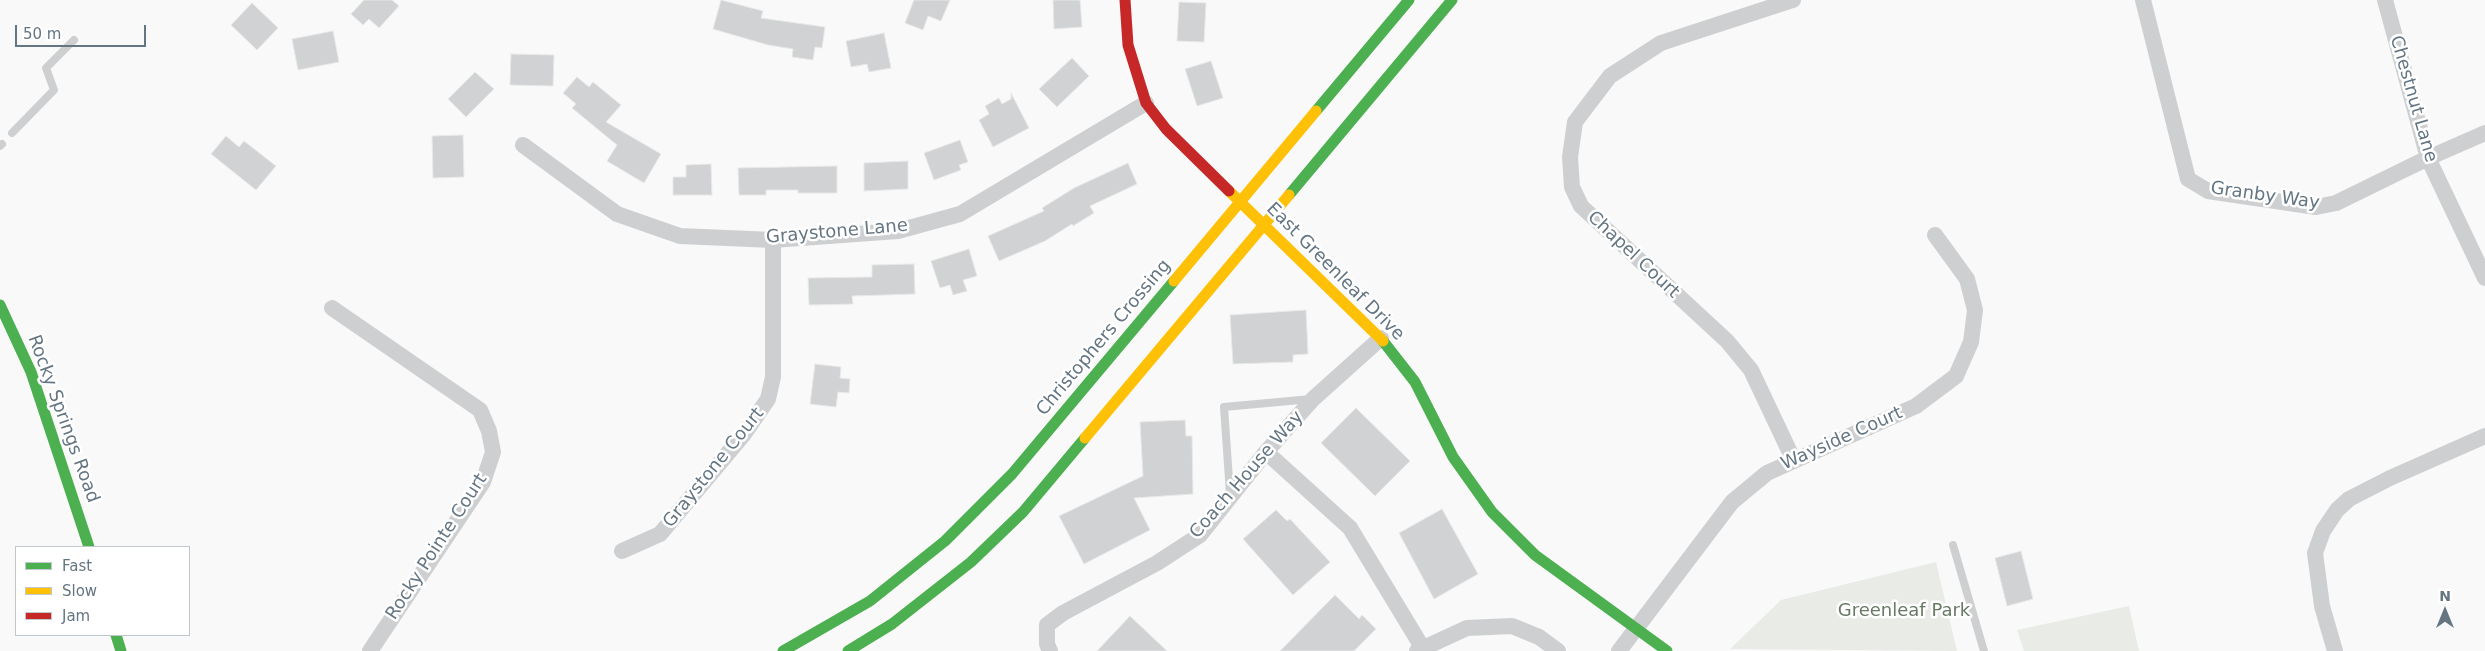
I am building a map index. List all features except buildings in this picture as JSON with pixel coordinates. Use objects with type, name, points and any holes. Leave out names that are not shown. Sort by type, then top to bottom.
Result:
[{"type":"street","name":"East Greenleaf Drive","points":[[1125,0],[1128,45],[1146,103],[1166,128],[1240,203],[1381,338],[1416,382],[1453,457],[1492,512],[1535,555],[1667,651]]},
{"type":"street","name":"Christophers Crossing","points":[[783,651],[870,601],[946,541],[1012,474],[1409,0]]},
{"type":"street","points":[[848,651],[892,624],[971,562],[1023,512],[1452,0]]},
{"type":"street","name":"Chapel Court","points":[[1794,0],[1661,43],[1610,76],[1575,122],[1570,157],[1572,187],[1581,206],[1733,348],[1751,370],[1794,461]]},
{"type":"street","name":"Granby Way","points":[[2143,0],[2188,180],[2208,191],[2316,206],[2336,203],[2428,158],[2485,133]]},
{"type":"street","name":"Chestnut Lane","points":[[2385,0],[2428,158],[2485,278]]},
{"type":"street","name":"Graystone Lane","points":[[523,144],[616,214],[680,236],[773,240],[898,231],[960,214],[1146,103]]},
{"type":"street","name":"Wayside Court","points":[[1619,651],[1732,502],[1766,473],[1916,406],[1956,376],[1971,342],[1975,310],[1967,279],[1935,235]]},
{"type":"street","name":"Graystone Court","points":[[622,550],[660,534],[744,434],[768,400],[773,377],[773,240]]},
{"type":"street","name":"Rocky Springs Road","points":[[0,305],[31,372],[89,546]]},
{"type":"street","name":"Rocky Pointe Court","points":[[332,308],[480,410],[490,431],[493,452],[483,482],[370,651]]},
{"type":"street","name":"Coach House Way","points":[[1050,651],[1047,644],[1047,625],[1063,613],[1157,563],[1200,535],[1266,452],[1313,399],[1381,338]]},
{"type":"street","points":[[2335,651],[2322,606],[2315,553],[2323,531],[2337,510],[2349,499],[2390,478],[2485,436]]},
{"type":"street","points":[[1266,452],[1350,528],[1420,649],[1467,628],[1512,626],[1539,637],[1558,651]]},
{"type":"street","points":[[116,636],[121,651]]},
{"type":"lane","points":[[12,134],[54,90],[46,68],[74,40]]},
{"type":"lane","points":[[1230,496],[1224,407],[1313,399]]},
{"type":"lane","points":[[1953,545],[1984,651]]},
{"type":"green space","name":"Greenleaf Park","points":[[1936,562],[1957,651],[1730,649],[1781,600]]},
{"type":"green space","name":"Greenleaf Park","points":[[2129,606],[2139,651],[2024,651],[2017,630]]},
{"type":"traffic: fast","points":[[1316,111],[1409,0]]},
{"type":"traffic: fast","points":[[1289,195],[1452,0]]},
{"type":"traffic: fast","points":[[783,651],[870,601],[945,541],[1012,474],[1174,281]]},
{"type":"traffic: fast","points":[[0,305],[31,372],[89,546]]},
{"type":"traffic: fast","points":[[1383,341],[1415,382],[1453,457],[1492,512],[1535,555],[1667,651]]},
{"type":"traffic: fast","points":[[848,651],[892,624],[971,562],[1023,512],[1085,438]]},
{"type":"traffic: fast","points":[[116,636],[121,651]]},
{"type":"traffic: slow","points":[[1174,281],[1316,111]]},
{"type":"traffic: slow","points":[[1229,191],[1383,341]]},
{"type":"traffic: slow","points":[[1085,438],[1289,195]]},
{"type":"traffic: jam","points":[[1125,0],[1128,45],[1146,103],[1166,129],[1229,191]]}]
